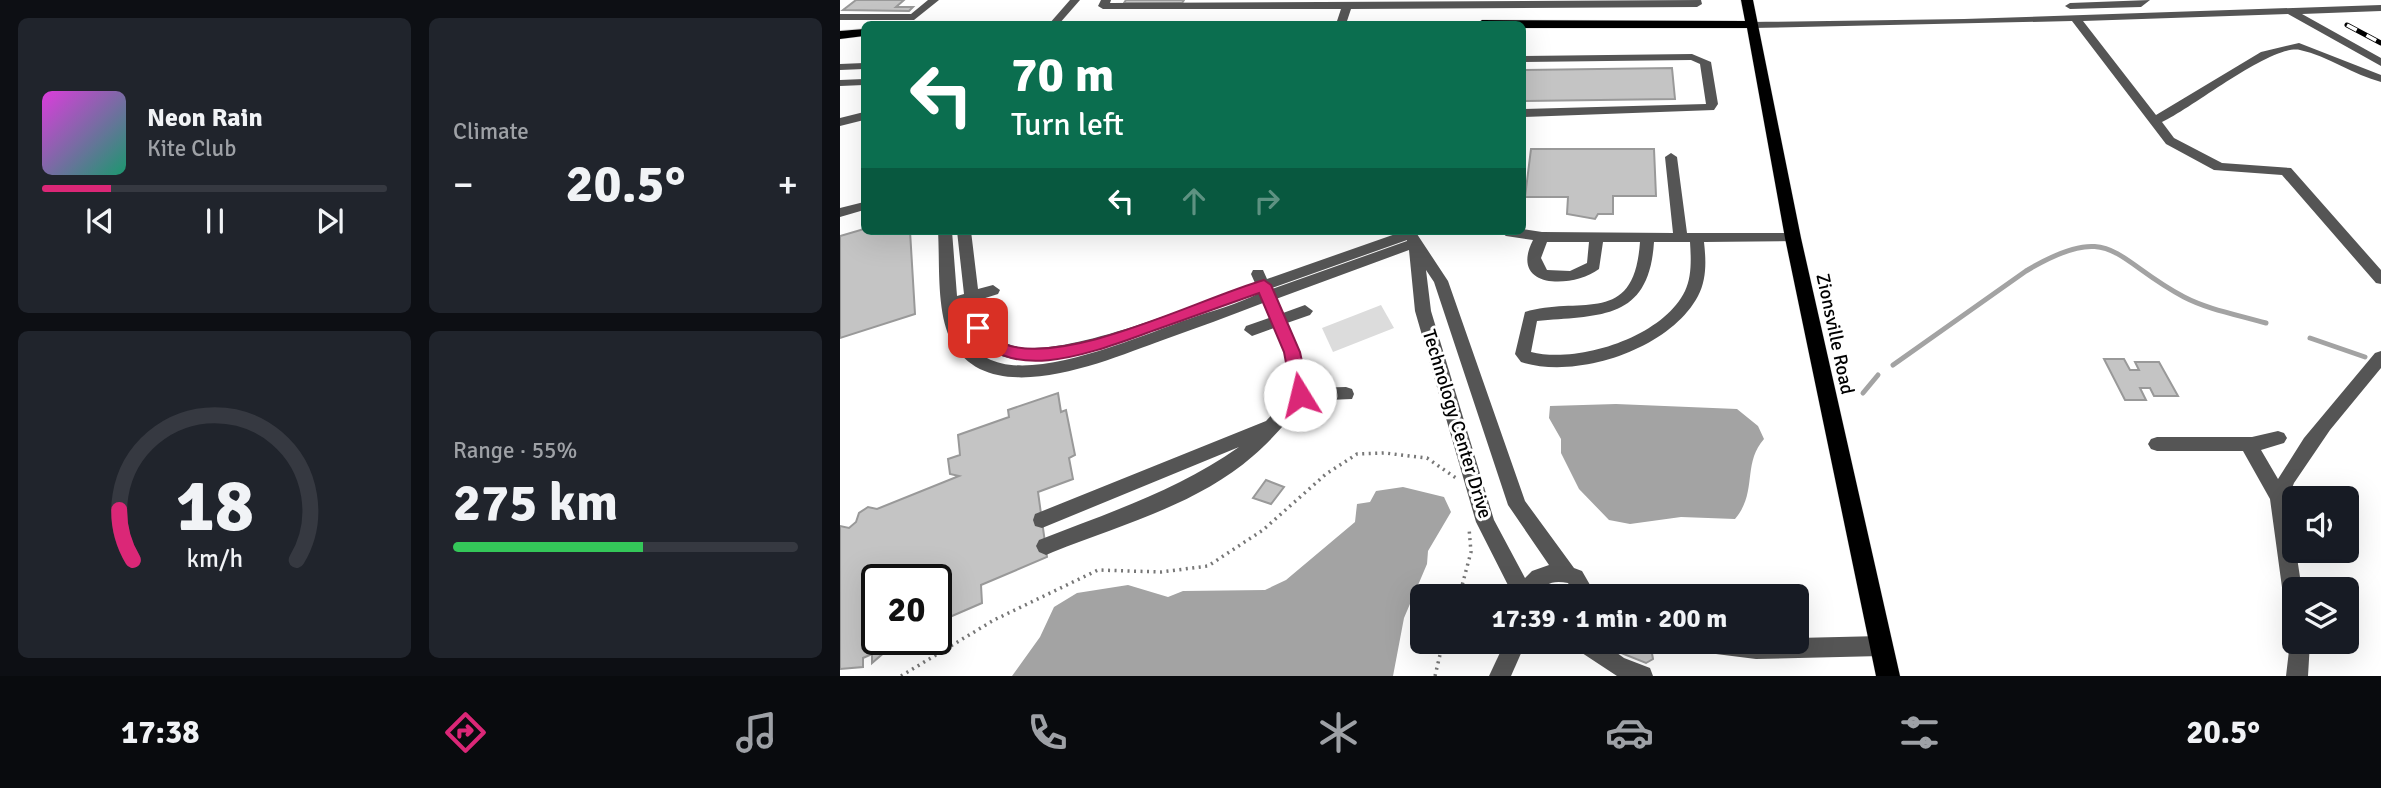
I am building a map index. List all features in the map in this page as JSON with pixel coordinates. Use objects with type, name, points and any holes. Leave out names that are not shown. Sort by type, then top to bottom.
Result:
[{"type":"main road","name":"Zionsville Road","points":[[1747,0],[1793,238],[1888,676]]},
{"type":"main road","points":[[1526,24],[1752,25]]},
{"type":"main road","points":[[843,35],[861,33]]},
{"type":"street","points":[[840,17],[914,17],[934,0]]},
{"type":"street","points":[[1057,21],[1075,0]]},
{"type":"street","points":[[1106,0],[1103,6],[1348,3],[1697,4],[1696,0]]},
{"type":"street","points":[[2372,0],[2381,7]]},
{"type":"street","points":[[1752,25],[2073,11],[2143,2],[2153,16]]},
{"type":"street","points":[[1342,21],[1348,3]]},
{"type":"street","points":[[1496,21],[1499,3]]},
{"type":"street","points":[[2073,11],[2153,16],[2381,7]]},
{"type":"street","points":[[2073,11],[2170,141],[2219,167],[2286,171],[2381,279]]},
{"type":"street","points":[[2290,11],[2381,64]]},
{"type":"street","points":[[2155,120],[2174,112],[2265,54],[2299,46],[2381,79]]},
{"type":"street","points":[[1526,59],[1692,57],[1705,62],[1713,104],[1710,107],[1675,111],[1526,113]]},
{"type":"street","points":[[840,67],[861,66]]},
{"type":"street","points":[[840,83],[861,82]]},
{"type":"street","points":[[840,122],[861,117]]},
{"type":"street","points":[[1671,157],[1680,236]]},
{"type":"street","points":[[840,213],[861,207]]},
{"type":"street","points":[[1526,234],[1542,237],[1793,238]]},
{"type":"street","points":[[945,235],[954,326],[963,348],[974,358],[1007,369],[1027,370],[1071,365],[1129,332]]},
{"type":"street","points":[[964,235],[974,319],[984,337],[993,345],[1020,354],[1063,352],[1411,236]]},
{"type":"street","name":"Technology Center Drive","points":[[1411,236],[1441,281],[1517,505],[1567,573],[1580,584]]},
{"type":"street","name":"Technology Center Drive","points":[[1411,236],[1423,311],[1485,522],[1519,584]]},
{"type":"street","points":[[1647,237],[1646,268],[1633,291],[1622,300],[1590,313],[1530,316],[1523,354],[1527,358],[1570,360],[1593,357],[1632,344],[1660,328],[1682,307],[1696,283],[1696,236]]},
{"type":"street","points":[[1542,237],[1534,258],[1536,264],[1549,275],[1559,277],[1580,275],[1594,265],[1596,237]]},
{"type":"street","points":[[1263,285],[1292,352],[1300,395]]},
{"type":"street","points":[[951,303],[993,290]]},
{"type":"street","points":[[1252,330],[1304,311]]},
{"type":"street","points":[[2279,498],[2285,482],[2301,458],[2381,357]]},
{"type":"street","points":[[1046,546],[1212,476],[1248,453],[1300,395],[1346,394]]},
{"type":"street","points":[[1042,520],[1272,426]]},
{"type":"street","points":[[2157,444],[2253,444],[2278,438]]},
{"type":"street","points":[[2253,444],[2252,454],[2279,498],[2290,577]]},
{"type":"street","points":[[1533,584],[1541,576],[1559,571],[1567,573]]},
{"type":"street","points":[[1809,648],[1881,646]]},
{"type":"street","points":[[1500,676],[1513,654]]},
{"type":"street","points":[[1604,654],[1642,676]]},
{"type":"street","points":[[2297,676],[2299,654]]},
{"type":"path","points":[[901,676],[994,620],[1098,570],[1161,572],[1208,566],[1263,530],[1326,474],[1357,454],[1385,453],[1427,458],[1456,479]]},
{"type":"path","points":[[1462,584],[1471,552],[1469,526]]},
{"type":"path","points":[[1435,676],[1440,654]]},
{"type":"shaded area","points":[[1381,305],[1394,328],[1333,352],[1322,328]]},
{"type":"shaded area","points":[[1616,404],[1737,409],[1758,426],[1764,439],[1753,458],[1746,499],[1735,519],[1681,517],[1630,524],[1609,520],[1579,489],[1561,453],[1561,439],[1549,418],[1550,406]]},
{"type":"shaded area","points":[[1403,487],[1444,497],[1451,512],[1428,551],[1427,564],[1418,584],[1410,584],[1410,604],[1404,618],[1393,676],[1012,676],[1040,637],[1054,607],[1077,593],[1128,585],[1168,597],[1183,591],[1265,590],[1286,580],[1355,522],[1357,504],[1370,502],[1376,491]]},
{"type":"building","points":[[856,0],[904,0],[896,7],[913,7],[909,11],[843,10]]},
{"type":"building","points":[[1126,0],[1184,0],[1182,3],[1124,3]]},
{"type":"building","points":[[1672,68],[1675,99],[1526,101],[1526,70]]},
{"type":"building","points":[[1531,149],[1654,149],[1656,196],[1613,196],[1613,214],[1598,214],[1595,219],[1567,214],[1568,197],[1526,197]]},
{"type":"building","points":[[861,230],[861,235],[910,235],[915,314],[840,338],[840,236]]},
{"type":"building","points":[[2104,359],[2124,359],[2130,370],[2139,370],[2135,362],[2159,362],[2178,396],[2154,396],[2150,388],[2140,388],[2146,400],[2125,400]]},
{"type":"building","points":[[1058,393],[1061,412],[1066,410],[1075,455],[1069,458],[1073,479],[1038,492],[1047,557],[981,585],[982,603],[952,616],[952,564],[861,564],[861,655],[870,655],[863,658],[863,667],[840,669],[840,526],[849,528],[856,522],[859,513],[868,507],[877,509],[959,476],[950,474],[948,459],[960,455],[958,435],[1009,417],[1008,410]]},
{"type":"building","points":[[1266,480],[1284,487],[1271,504],[1253,498]]},
{"type":"building","points":[[1624,654],[1652,654],[1653,659],[1646,663]]},
{"type":"building","points":[[872,655],[881,655],[872,663]]},
{"type":"waterway","points":[[1893,365],[2026,271],[2077,248],[2096,247],[2111,251],[2194,302],[2266,323]]},
{"type":"waterway","points":[[2310,338],[2365,357]]},
{"type":"waterway","points":[[1863,393],[1878,375]]},
{"type":"railway","points":[[2347,25],[2381,43]]},
{"type":"route","points":[[978,328],[993,345],[1005,350],[1030,355],[1055,354],[1091,346],[1264,285],[1292,352],[1299,378],[1300,395]]}]
